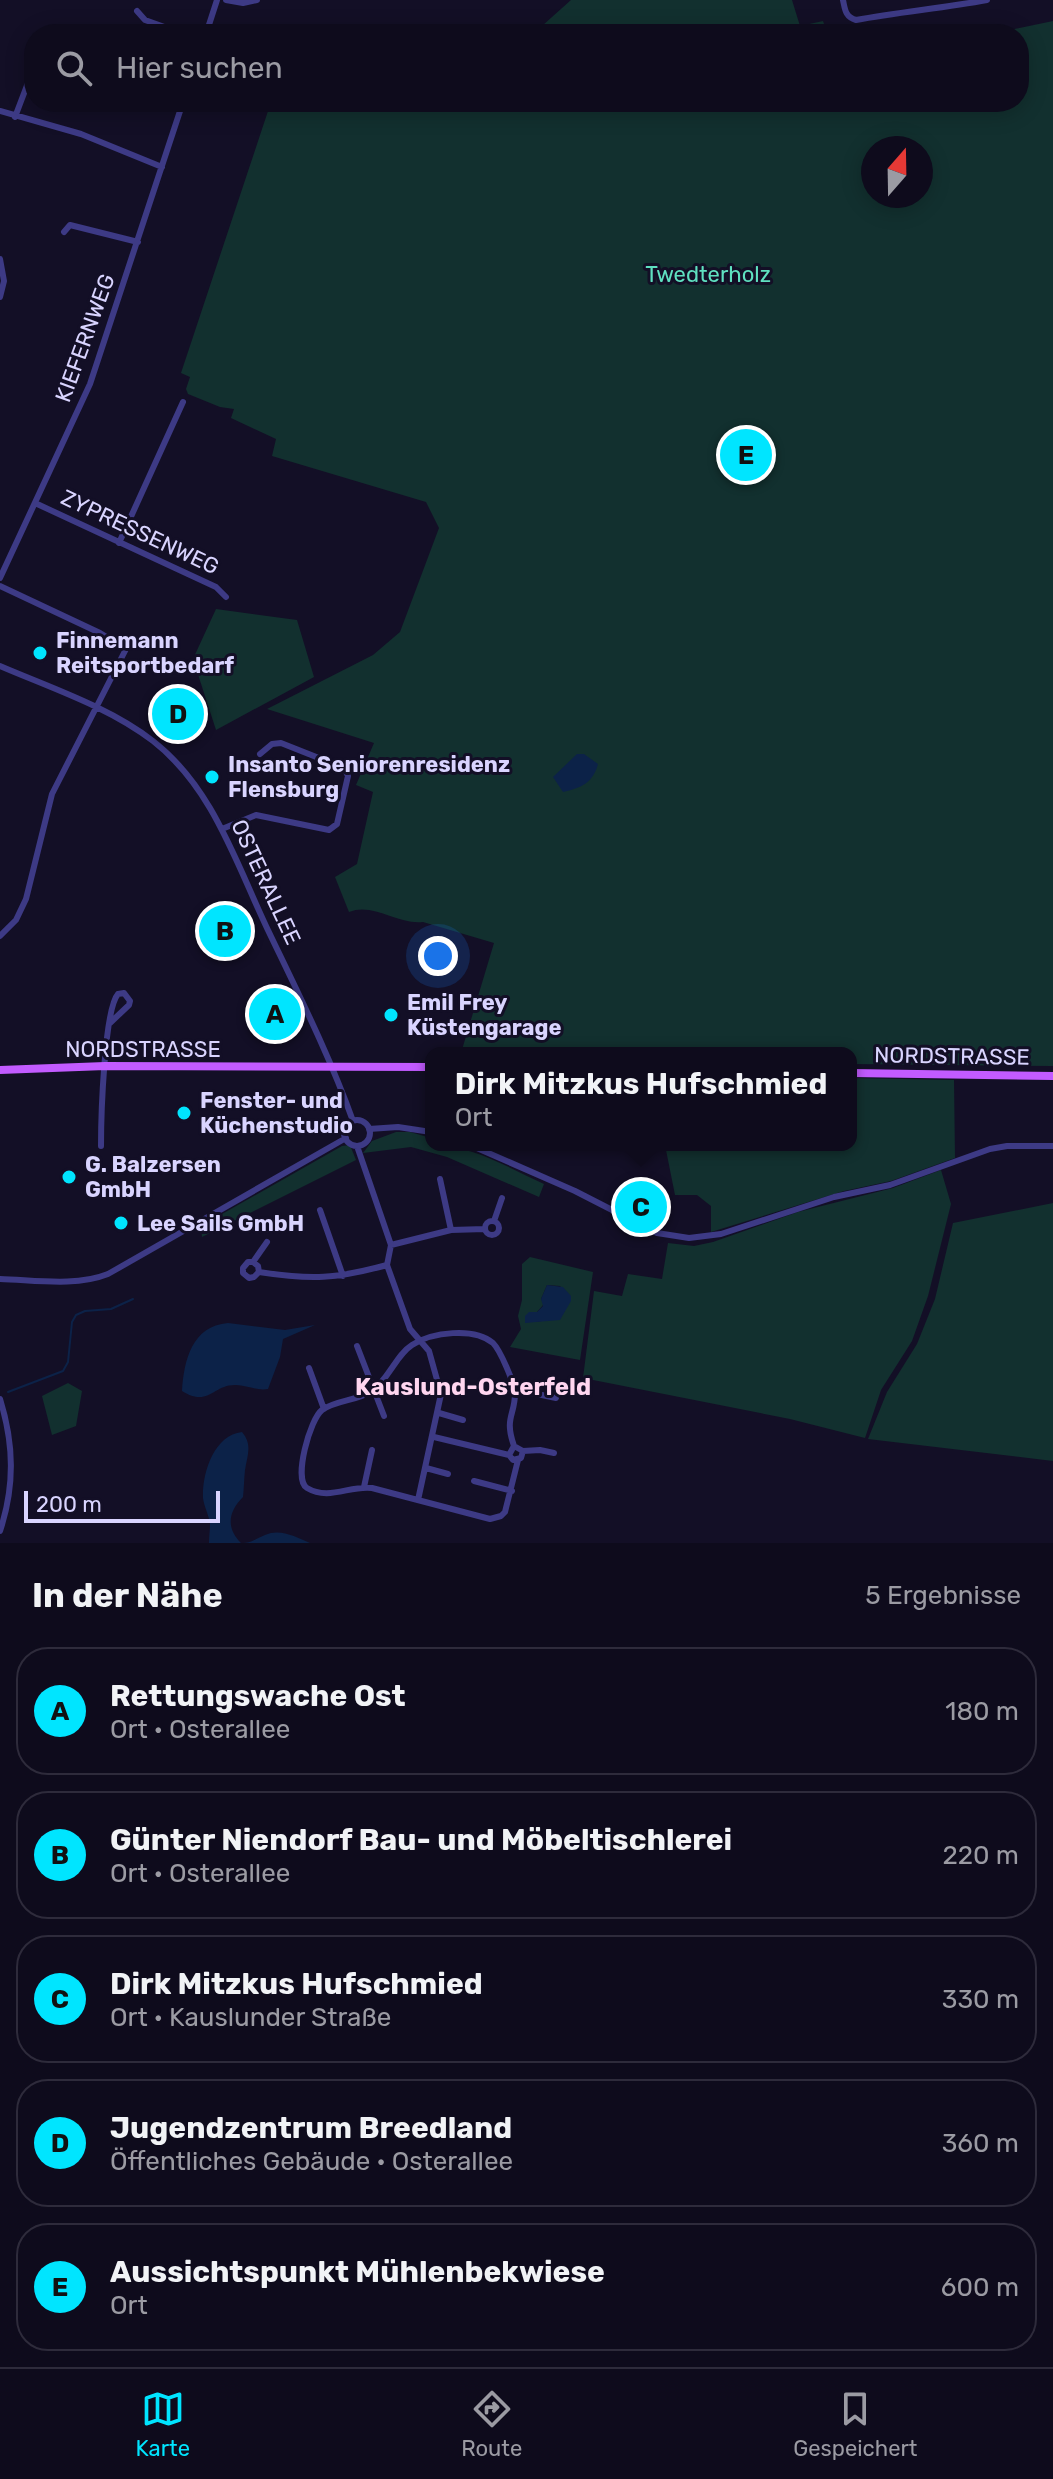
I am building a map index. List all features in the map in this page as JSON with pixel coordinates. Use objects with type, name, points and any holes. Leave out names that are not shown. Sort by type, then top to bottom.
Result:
[{"type":"main road","name":"NORDSTRASSE","points":[[0,1070],[105,1066],[425,1067]]},
{"type":"main road","name":"NORDSTRASSE","points":[[857,1073],[1053,1076]]},
{"type":"street","points":[[209,24],[217,0]]},
{"type":"street","points":[[226,0],[243,3],[257,0]]},
{"type":"street","points":[[843,0],[846,13],[856,20],[987,0]]},
{"type":"street","points":[[137,11],[145,20],[156,24]]},
{"type":"street","points":[[15,117],[24,93]]},
{"type":"street","points":[[0,111],[81,134],[162,167]]},
{"type":"street","name":"KIEFERNWEG","points":[[0,578],[90,384],[178,112]]},
{"type":"street","points":[[64,232],[70,225],[138,242]]},
{"type":"street","points":[[0,259],[4,281],[0,297]]},
{"type":"street","points":[[119,543],[183,402]]},
{"type":"street","name":"ZYPRESSENWEG","points":[[35,503],[216,587],[226,597]]},
{"type":"street","points":[[0,586],[100,633],[126,649],[52,794],[26,899],[16,920],[0,936]]},
{"type":"street","name":"OSTERALLEE","points":[[0,666],[134,728],[167,753],[197,786],[222,829],[333,1066],[353,1121]]},
{"type":"street","points":[[222,829],[256,815],[329,830],[337,824],[348,776],[344,768],[281,743],[272,744],[260,754]]},
{"type":"street","points":[[101,1146],[105,1066],[110,1023],[114,996],[124,993],[128,996],[129,1005],[110,1023]]},
{"type":"street","points":[[353,1121],[362,1121],[369,1129],[367,1141],[357,1146],[346,1138],[347,1126],[353,1121]]},
{"type":"street","points":[[369,1129],[398,1127],[425,1131]]},
{"type":"street","points":[[0,1279],[79,1281],[108,1274],[346,1138]]},
{"type":"street","points":[[357,1146],[391,1245],[387,1265],[410,1329],[429,1351],[441,1394],[418,1500]]},
{"type":"street","points":[[484,1151],[657,1233],[703,1238],[834,1197],[890,1185],[977,1153],[1007,1146],[1052,1146]]},
{"type":"street","points":[[440,1179],[451,1230]]},
{"type":"street","points":[[494,1221],[502,1198]]},
{"type":"street","points":[[320,1210],[343,1276]]},
{"type":"street","points":[[494,1221],[500,1228],[496,1235],[488,1235],[485,1229],[487,1223],[494,1221]]},
{"type":"street","points":[[391,1245],[451,1230],[485,1229]]},
{"type":"street","points":[[259,1272],[254,1277],[245,1276],[245,1264],[253,1262],[267,1242]]},
{"type":"street","points":[[253,1262],[259,1272]]},
{"type":"street","points":[[259,1272],[313,1279],[343,1276],[387,1265]]},
{"type":"street","points":[[509,1455],[514,1446],[508,1425],[515,1392],[502,1356],[490,1341],[457,1332],[411,1345],[374,1390],[324,1409],[313,1422],[300,1470],[301,1481],[308,1489],[324,1494],[364,1487],[490,1519],[505,1512],[523,1451]]},
{"type":"street","points":[[357,1346],[384,1416]]},
{"type":"street","points":[[309,1368],[324,1409]]},
{"type":"street","points":[[515,1392],[556,1398]]},
{"type":"street","points":[[0,1399],[8,1426],[12,1472],[0,1531]]},
{"type":"street","points":[[439,1413],[463,1420]]},
{"type":"street","points":[[434,1437],[509,1455],[513,1460],[518,1460]]},
{"type":"street","points":[[514,1446],[523,1451],[554,1453]]},
{"type":"street","points":[[364,1487],[372,1450]]},
{"type":"street","points":[[426,1468],[448,1474]]},
{"type":"street","points":[[474,1481],[512,1491]]},
{"type":"green space","points":[[571,0],[792,0],[799,24],[544,24]]},
{"type":"green space","name":"Twedterholz","points":[[1053,21],[1053,1066],[857,1064],[857,1047],[463,1047],[494,943],[423,922],[367,910],[349,912],[335,877],[357,864],[373,792],[356,785],[374,743],[267,709],[373,655],[400,632],[439,528],[426,502],[272,456],[276,439],[231,418],[234,409],[220,407],[188,394],[186,389],[190,377],[181,373],[268,112],[1029,112],[1029,26]]},
{"type":"green space","points":[[216,609],[297,620],[314,677],[216,730],[193,659]]},
{"type":"green space","points":[[857,1078],[954,1080],[955,1158],[891,1181],[844,1191],[711,1232],[711,1206],[697,1195],[675,1195],[666,1151],[857,1151]]},
{"type":"green space","points":[[396,1132],[410,1132],[425,1136],[425,1151],[411,1147],[363,1153],[372,1141]]},
{"type":"green space","points":[[350,1145],[356,1160],[202,1237],[201,1226],[342,1146]]},
{"type":"green space","points":[[425,1151],[468,1151],[544,1184],[539,1197],[447,1157]]},
{"type":"green space","points":[[941,1170],[951,1204],[928,1296],[912,1341],[881,1390],[865,1438],[790,1419],[583,1378],[594,1291],[622,1296],[628,1274],[662,1279],[668,1243],[694,1246],[713,1242],[798,1212],[893,1188]]},
{"type":"green space","points":[[1053,1203],[1053,1461],[868,1439],[887,1392],[917,1344],[935,1299],[953,1223]]},
{"type":"green space","points":[[530,1257],[593,1272],[580,1360],[510,1347],[521,1329],[518,1316],[522,1300],[522,1264]],"holes":[[[547,1285],[560,1286],[568,1295],[567,1306],[548,1320],[534,1322],[544,1304],[541,1299]]]},
{"type":"green space","points":[[68,1383],[82,1391],[76,1426],[52,1435],[42,1396]]},
{"type":"water","points":[[577,754],[584,754],[598,764],[596,770],[585,784],[563,792],[553,777]]},
{"type":"water","points":[[547,1285],[563,1287],[571,1296],[560,1320],[525,1323],[529,1312],[537,1312],[543,1306],[541,1299]]},
{"type":"water","points":[[228,1323],[285,1330],[315,1325],[283,1339],[268,1389],[228,1386],[199,1397],[182,1391],[192,1346],[206,1331]]},
{"type":"water","points":[[242,1432],[248,1446],[243,1497],[234,1508],[231,1520],[233,1532],[241,1543],[209,1543],[210,1524],[203,1498],[208,1467],[217,1448],[224,1440]]},
{"type":"water","points":[[276,1532],[310,1543],[241,1543]]},
{"type":"waterway","points":[[8,1392],[63,1371],[68,1362],[72,1322],[76,1315],[85,1311],[111,1309],[133,1299]]},
{"type":"place","name":"Aussichtspunkt Mühlenbekwiese","points":[[746,455]]},
{"type":"place","name":"Finnemann Reitsportbedarf","points":[[40,653]]},
{"type":"place","name":"Jugendzentrum Breedland","points":[[178,714]]},
{"type":"place","name":"Insanto Seniorenresidenz Flensburg","points":[[212,777]]},
{"type":"place","name":"Günter Niendorf Bau- und Möbeltischlerei","points":[[225,931]]},
{"type":"place","name":"Rettungswache Ost","points":[[275,1014]]},
{"type":"place","name":"Emil Frey Küstengarage","points":[[391,1015]]},
{"type":"place","name":"Fenster- und Küchenstudio","points":[[184,1113]]},
{"type":"place","name":"G. Balzersen GmbH","points":[[69,1177]]},
{"type":"place","name":"Dirk Mitzkus Hufschmied","points":[[641,1207]]},
{"type":"place","name":"Lee Sails GmbH","points":[[121,1223]]},
{"type":"district","name":"Kauslund-Osterfeld","points":[[473,1387]]}]
